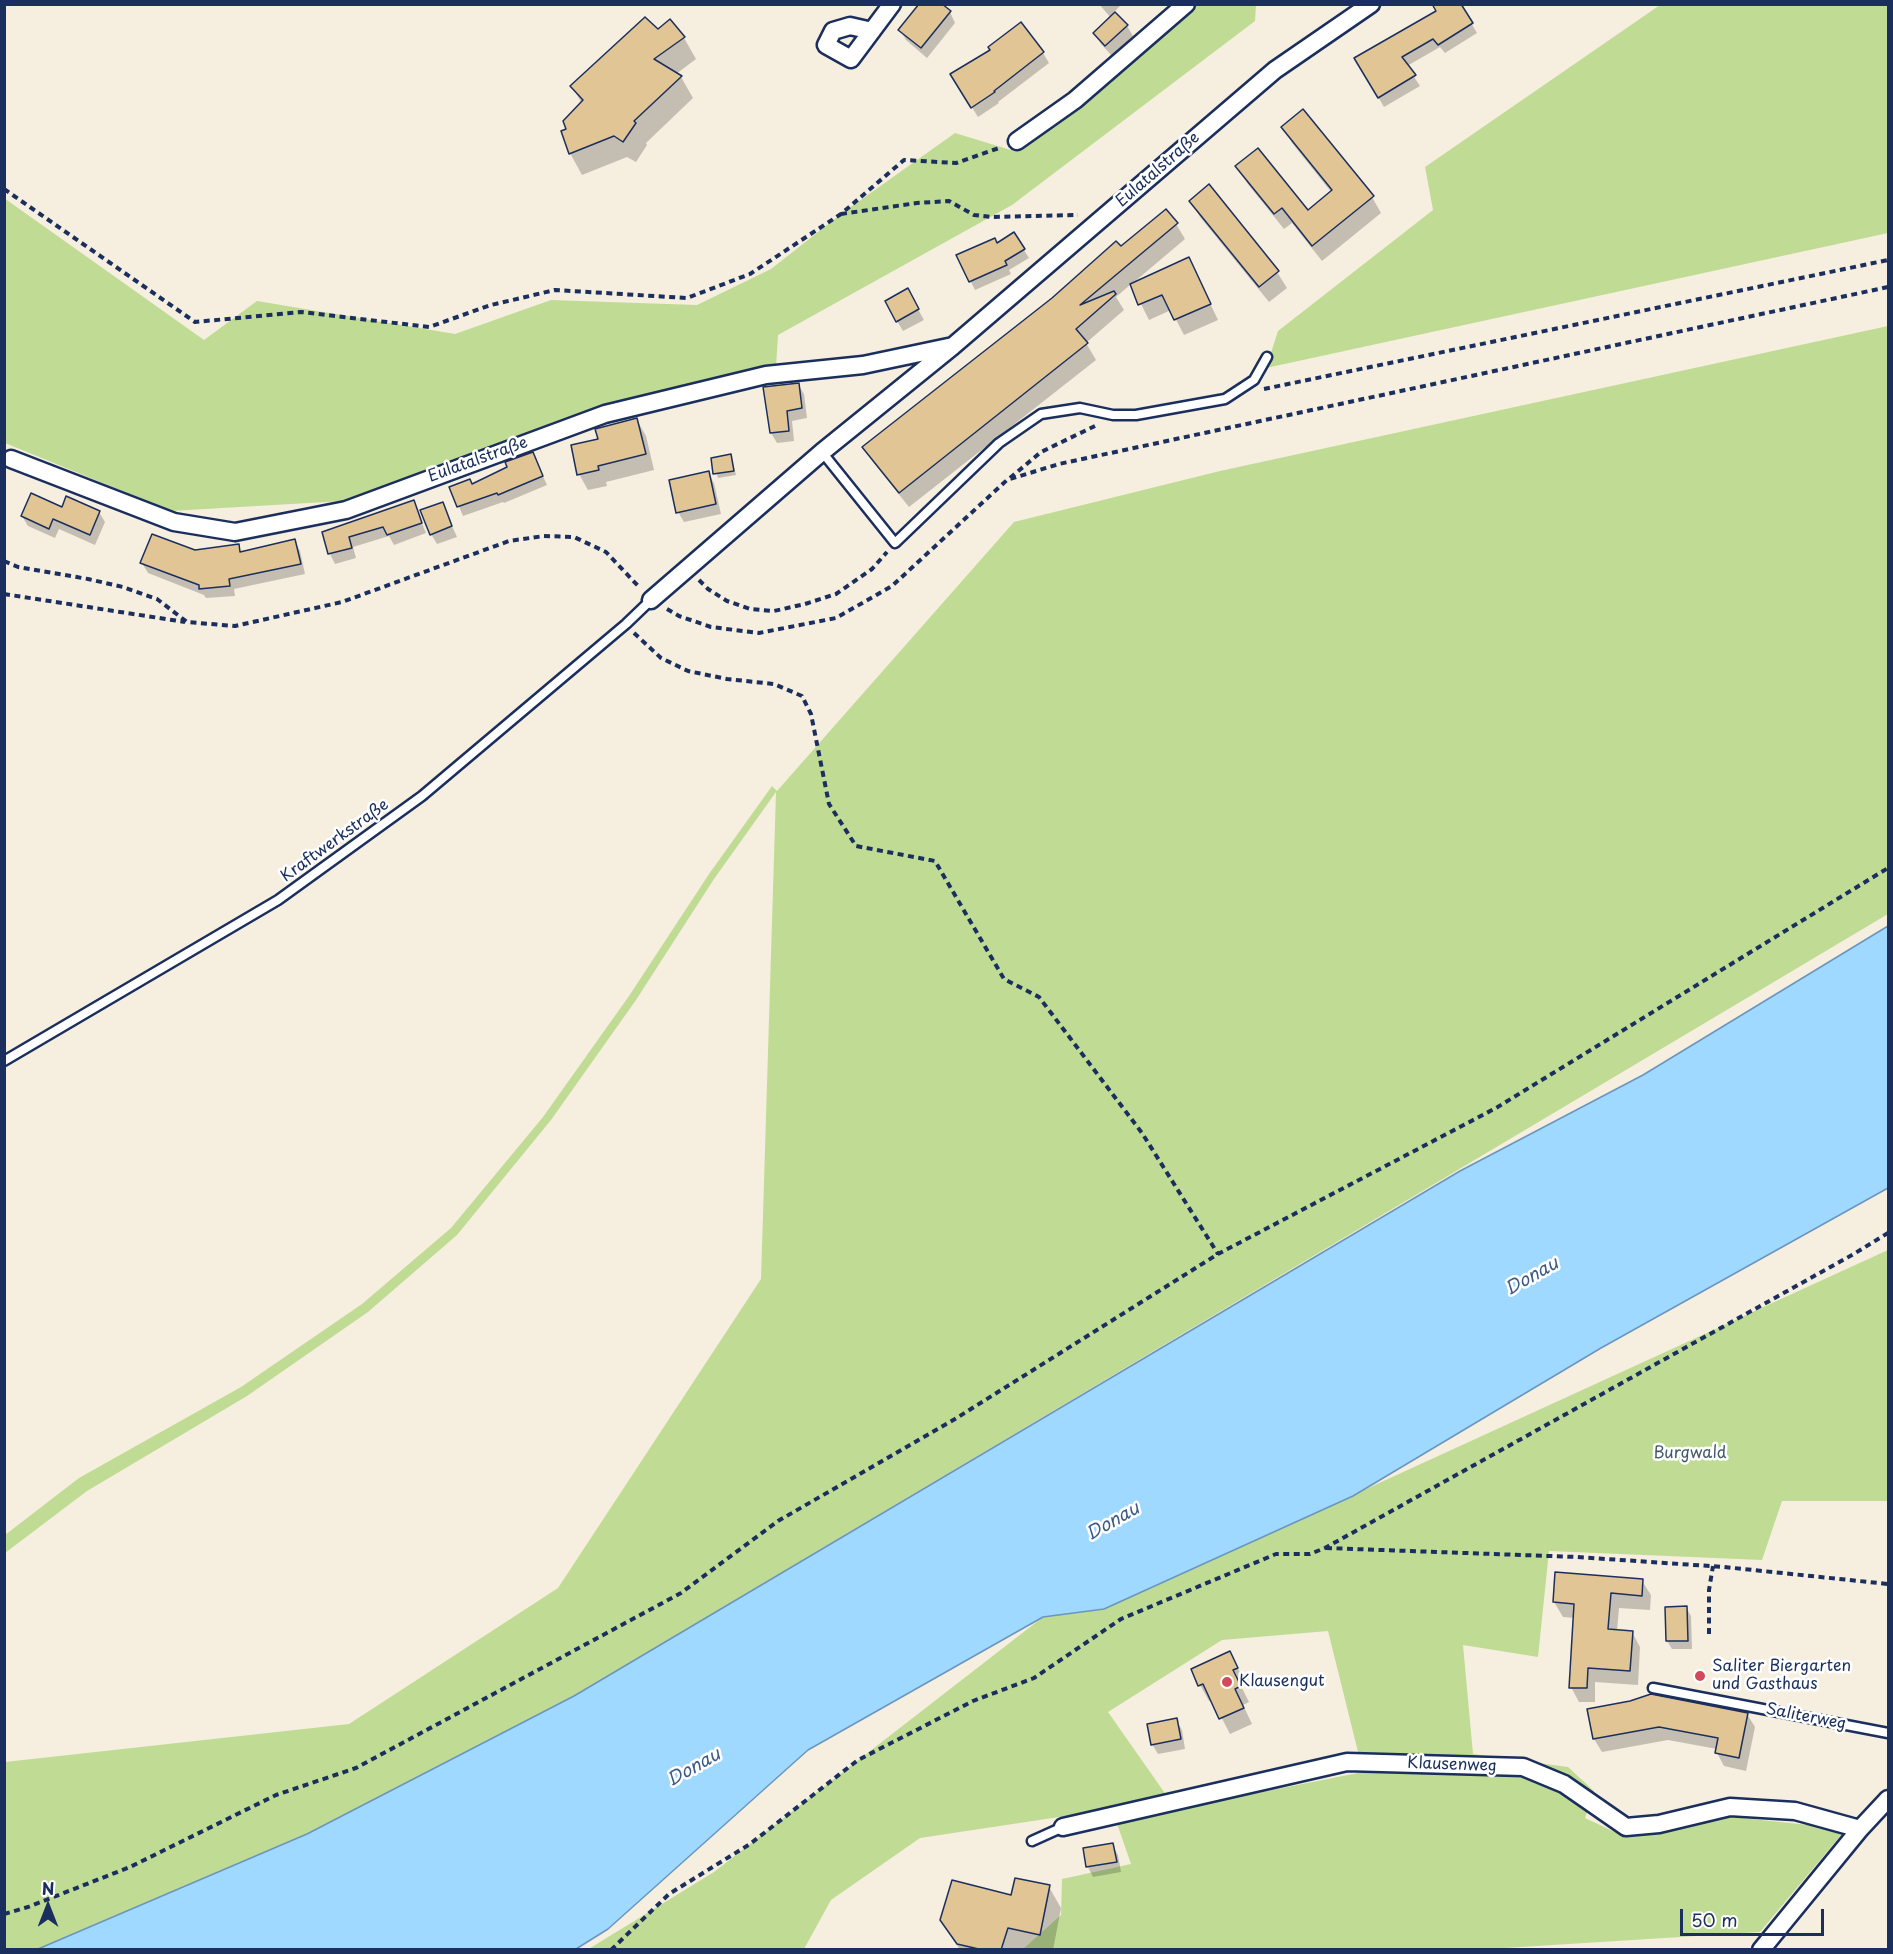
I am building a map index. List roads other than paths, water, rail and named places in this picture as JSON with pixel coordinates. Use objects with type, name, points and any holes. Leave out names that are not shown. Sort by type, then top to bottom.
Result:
[{"type":"street","points":[[872,31],[892,4]]},
{"type":"street","points":[[1017,141],[1075,100],[1186,4]]},
{"type":"street","name":"Eulatalstraße","points":[[651,600],[822,452],[953,346],[1275,70],[1371,4]]},
{"type":"street","name":"Eulatalstraße","points":[[10,459],[174,522],[235,532],[346,510],[605,414],[766,375],[863,365],[953,346]]},
{"type":"street","name":"Klausenweg","points":[[1063,1827],[1225,1792],[1347,1762],[1523,1767],[1564,1784],[1626,1827],[1659,1824],[1730,1807],[1795,1811],[1860,1829]]},
{"type":"street","points":[[1761,1950],[1860,1829],[1888,1799]]},
{"type":"lane","points":[[822,452],[895,543],[999,443],[1041,414],[1080,408],[1113,415],[1136,415],[1225,399],[1254,380],[1267,357]]},
{"type":"lane","name":"Kraftwerkstraße","points":[[4,1061],[278,900],[422,796],[626,624],[651,600]]},
{"type":"lane","name":"Saliterweg","points":[[1653,1688],[1888,1733]]},
{"type":"lane","name":"Klausenweg","points":[[1032,1841],[1063,1827]]},
{"type":"water","name":"Donau","points":[[1888,926],[1888,1188],[1601,1348],[1353,1496],[1104,1609],[1043,1617],[808,1750],[608,1929],[576,1949],[38,1949],[307,1834],[574,1696],[1460,1171],[1643,1075]]},
{"type":"place","name":"Saliter Biergarten und Gasthaus","points":[[1700,1676]]},
{"type":"place","name":"Klausengut","points":[[1227,1682]]},
{"type":"park label","name":"Burgwald","points":[[1690,1454]]}]
